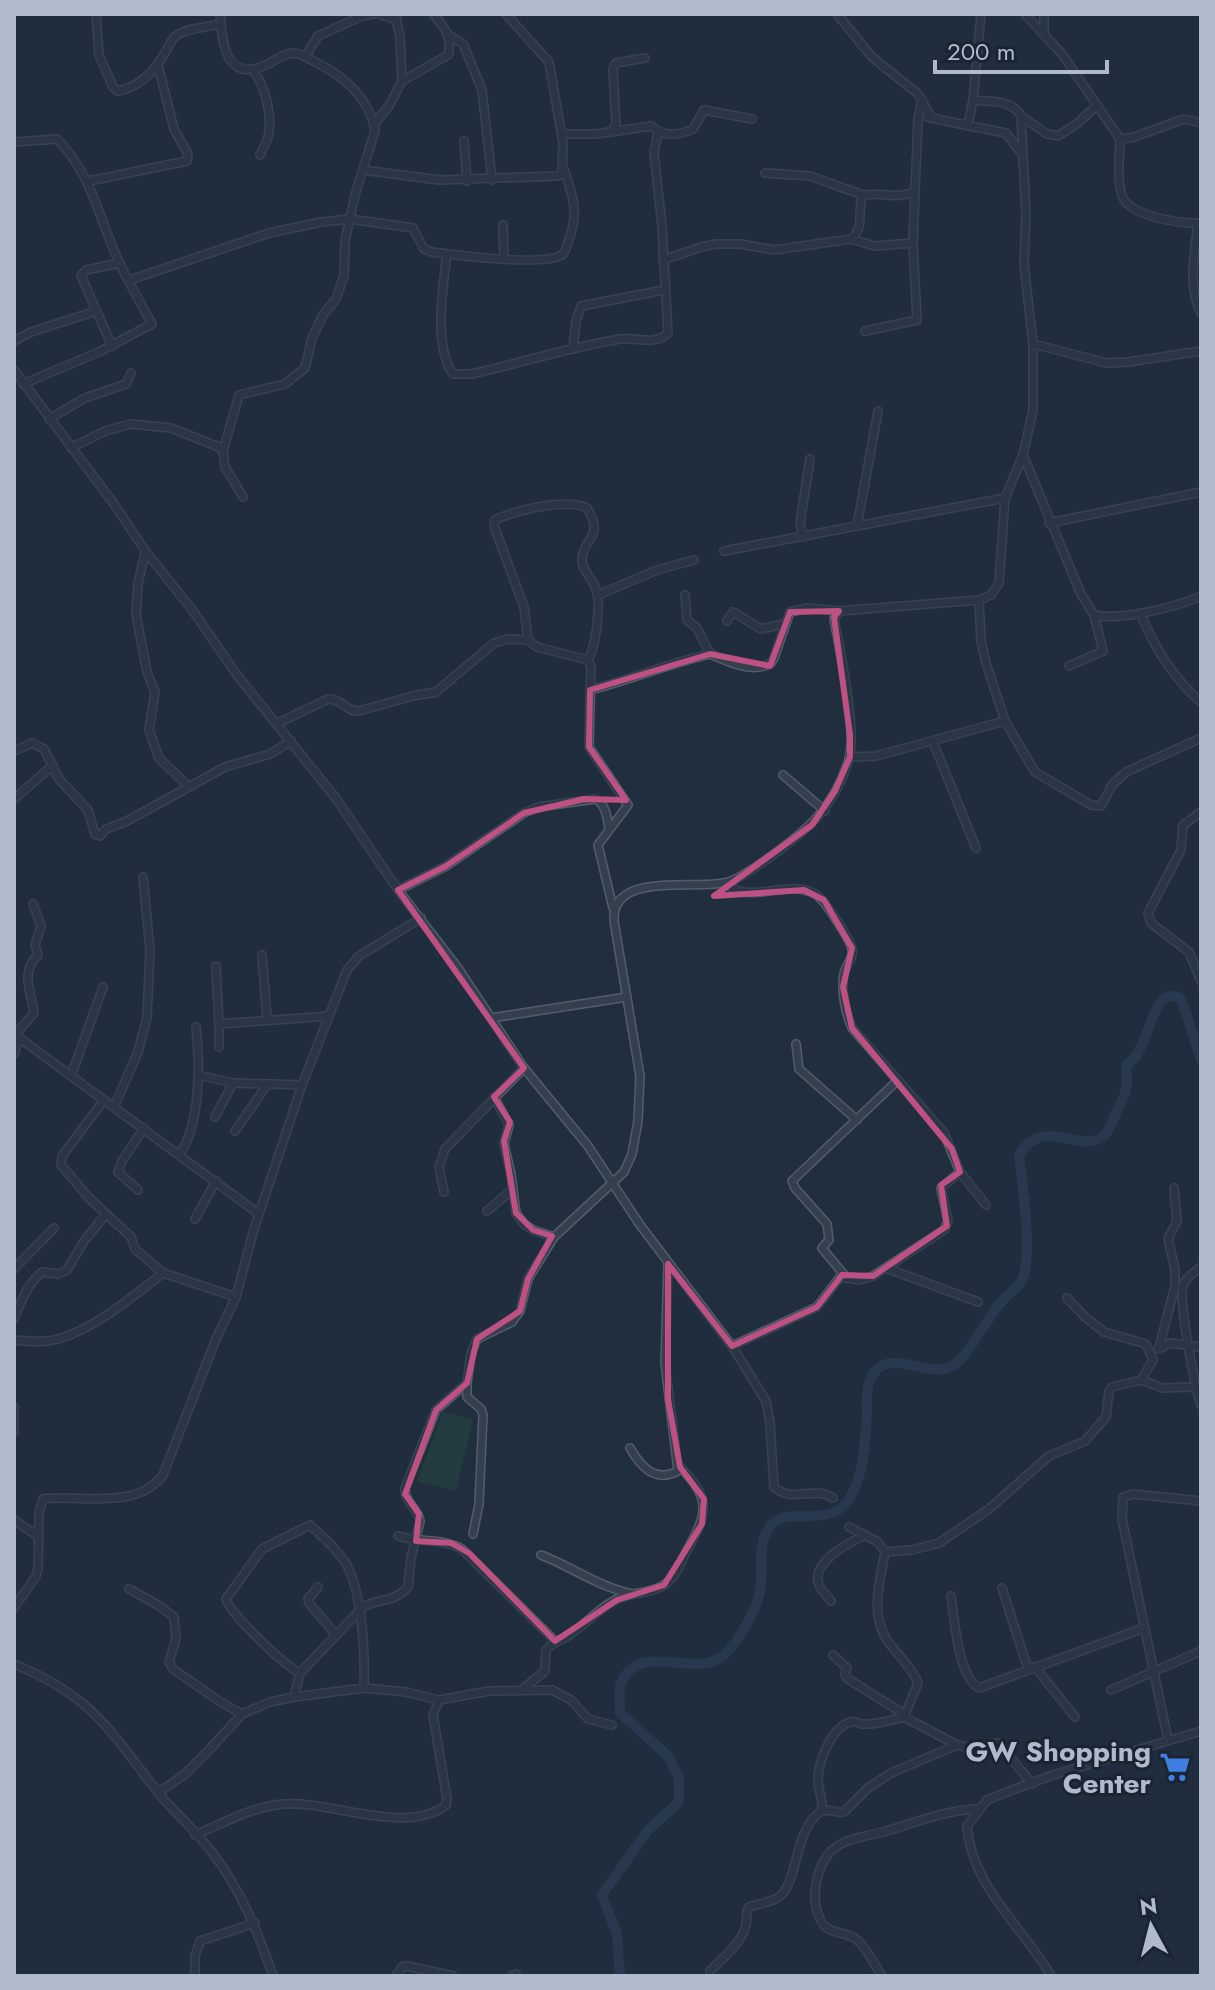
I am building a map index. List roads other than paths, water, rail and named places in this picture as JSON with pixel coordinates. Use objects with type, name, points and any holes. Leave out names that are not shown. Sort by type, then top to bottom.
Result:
[{"type":"street","points":[[96,14],[99,55],[115,90],[131,88],[158,65],[179,34],[221,24]]},
{"type":"street","points":[[220,14],[226,55],[234,64],[252,69],[287,54],[305,57],[349,83],[360,96],[375,131],[345,241],[344,276],[336,299],[323,315],[312,338],[305,368],[285,384],[239,395],[223,451],[225,467],[243,497]]},
{"type":"street","points":[[305,57],[318,36],[362,16],[377,14],[396,17],[402,81],[389,106],[374,124]]},
{"type":"street","points":[[402,81],[448,55],[447,34],[433,14]]},
{"type":"street","points":[[130,280],[269,233],[350,219],[409,226],[416,231],[424,249],[447,254],[504,259],[563,254],[576,220],[564,170],[562,138],[549,62],[506,14]]},
{"type":"street","points":[[837,14],[872,57],[922,100],[931,117]]},
{"type":"street","points":[[965,125],[973,100],[981,14]]},
{"type":"street","points":[[1025,14],[1062,54],[1096,106],[1117,131],[1120,139],[1121,191],[1129,205],[1180,223],[1200,223],[1195,301],[1201,313]]},
{"type":"street","points":[[1044,14],[1044,33]]},
{"type":"street","points":[[447,34],[463,44],[482,90],[492,180]]},
{"type":"street","points":[[612,132],[616,123],[613,69],[616,63],[645,58]]},
{"type":"street","points":[[89,181],[187,161],[188,154],[174,129],[158,65]]},
{"type":"street","points":[[252,69],[262,86],[268,118],[268,137],[260,155]]},
{"type":"street","points":[[865,331],[917,320],[913,243],[918,120],[922,100]]},
{"type":"street","points":[[590,690],[639,677],[678,661],[710,654],[731,663],[766,667],[774,658],[790,612],[800,608],[839,611],[979,600],[991,595],[999,583],[1005,498],[1023,455],[1033,410],[1033,344],[1025,294],[1026,214],[1021,116],[1017,107],[1009,104],[973,100]]},
{"type":"street","points":[[1021,116],[1047,134],[1058,136],[1096,106]]},
{"type":"street","points":[[562,138],[651,126],[667,135],[690,131],[704,110],[752,119]]},
{"type":"street","points":[[918,120],[931,117],[1006,133],[1022,155]]},
{"type":"street","points":[[1120,139],[1184,119],[1201,123]]},
{"type":"street","points":[[616,123],[623,131]]},
{"type":"street","points":[[447,254],[442,321],[445,351],[453,374],[471,374],[624,338],[662,338],[668,333],[654,153],[658,132]]},
{"type":"street","points":[[14,142],[57,139],[89,181],[120,263],[152,324],[112,346],[23,384]]},
{"type":"street","points":[[464,141],[467,181]]},
{"type":"street","points":[[363,170],[413,178],[467,181],[557,176],[564,170]]},
{"type":"street","points":[[765,173],[810,176],[863,195],[884,193],[903,196],[915,191]]},
{"type":"street","points":[[851,239],[860,228],[863,195]]},
{"type":"street","points":[[503,225],[504,259]]},
{"type":"street","points":[[663,260],[717,244],[740,244],[774,250],[851,239],[875,246],[913,243]]},
{"type":"street","points":[[112,346],[81,273],[120,263]]},
{"type":"street","points":[[573,349],[581,306],[664,290]]},
{"type":"street","points":[[14,341],[31,332],[96,311]]},
{"type":"street","points":[[1033,344],[1107,363],[1201,351]]},
{"type":"street","points":[[14,370],[237,675],[335,797],[524,1068],[588,1146],[668,1264],[705,1307],[732,1346],[766,1401],[774,1487],[786,1494],[797,1496],[823,1492],[833,1498]]},
{"type":"street","points":[[49,419],[85,398],[126,384],[131,373]]},
{"type":"street","points":[[857,526],[878,411]]},
{"type":"street","points":[[71,448],[105,431],[131,424],[171,428],[208,441],[223,451]]},
{"type":"street","points":[[1023,455],[1049,523],[1081,594],[1094,615],[1103,651],[1069,666]]},
{"type":"street","points":[[803,537],[800,523],[810,459]]},
{"type":"street","points":[[1049,523],[1201,492]]},
{"type":"street","points":[[724,551],[1005,498]]},
{"type":"street","points":[[473,1534],[479,1504],[483,1415],[481,1409],[467,1397],[471,1353],[477,1339],[507,1325],[516,1317],[528,1279],[554,1237],[612,1184],[628,1164],[641,1101],[640,1076],[613,908],[598,845],[628,805],[589,747],[591,666],[588,660],[596,630],[598,595],[582,563],[595,528],[587,508],[578,504],[518,512],[495,520],[494,526],[524,607],[528,640]]},
{"type":"street","points":[[146,552],[138,584],[136,614],[148,676],[155,692],[149,730],[159,758],[188,786]]},
{"type":"street","points":[[598,595],[657,570],[694,560]]},
{"type":"street","points":[[685,595],[687,620],[697,628],[710,654]]},
{"type":"street","points":[[1094,615],[1104,617],[1140,613],[1201,596]]},
{"type":"street","points":[[979,600],[981,641],[986,663],[1005,721],[1035,772],[1097,807],[1101,806],[1112,785],[1126,772],[1201,738]]},
{"type":"street","points":[[613,908],[625,895],[645,887],[725,883],[743,875],[812,825],[825,811],[850,757],[847,701],[834,619],[839,611]]},
{"type":"street","points":[[727,621],[733,612],[761,629],[784,624]]},
{"type":"street","points":[[1140,613],[1156,650],[1173,674],[1201,702]]},
{"type":"street","points":[[278,723],[328,699],[335,699],[352,711],[359,711],[436,692],[494,643],[508,639],[528,640],[537,647],[588,660]]},
{"type":"street","points":[[850,757],[876,756],[1005,721]]},
{"type":"street","points":[[14,751],[30,744],[38,744],[44,749],[59,779],[88,810],[97,835],[188,786],[243,760],[270,754],[291,741]]},
{"type":"street","points":[[933,742],[976,848]]},
{"type":"street","points":[[14,799],[53,765]]},
{"type":"street","points":[[783,775],[825,811]]},
{"type":"street","points":[[398,890],[429,876],[512,820],[538,807],[595,799],[605,809],[609,828]]},
{"type":"street","points":[[1201,812],[1183,825],[1179,856],[1148,913],[1151,923],[1189,952],[1201,981]]},
{"type":"street","points":[[114,1107],[138,1052],[147,1017],[150,950],[143,877]]},
{"type":"street","points":[[725,883],[735,890],[752,893],[804,890],[824,900],[852,948],[843,987],[847,1017],[852,1028],[944,1133],[960,1172],[986,1205]]},
{"type":"street","points":[[14,1054],[16,1036],[34,1013],[26,973],[31,961],[38,955],[35,945],[41,926],[33,904]]},
{"type":"street","points":[[14,1608],[36,1576],[40,1559],[39,1512],[43,1499],[120,1497],[147,1490],[160,1480],[236,1297],[240,1275],[302,1085],[352,962],[421,918]]},
{"type":"street","points":[[262,955],[267,1019]]},
{"type":"street","points":[[216,966],[219,1047]]},
{"type":"street","points":[[71,1076],[103,987]]},
{"type":"street","points":[[491,1018],[627,997]]},
{"type":"street","points":[[219,1024],[329,1016]]},
{"type":"street","points":[[179,1155],[188,1137],[198,1075],[196,1027]]},
{"type":"street","points":[[16,1036],[259,1214]]},
{"type":"street","points":[[796,1044],[799,1069],[857,1120]]},
{"type":"street","points":[[444,1192],[439,1167],[445,1149],[524,1068]]},
{"type":"street","points":[[198,1075],[233,1083],[302,1085]]},
{"type":"street","points":[[845,1276],[822,1248],[829,1240],[827,1224],[792,1181],[898,1080]]},
{"type":"street","points":[[215,1117],[233,1083]]},
{"type":"street","points":[[235,1131],[267,1085]]},
{"type":"street","points":[[494,1097],[509,1125],[504,1144],[518,1217],[533,1230],[554,1237]]},
{"type":"street","points":[[104,1100],[81,1128],[60,1162],[131,1237],[135,1249],[163,1273],[236,1297]]},
{"type":"street","points":[[138,1190],[118,1172],[144,1128]]},
{"type":"street","points":[[732,1346],[817,1307],[832,1284],[845,1276],[865,1279],[947,1226],[941,1188],[960,1172]]},
{"type":"street","points":[[195,1219],[216,1181]]},
{"type":"street","points":[[1159,1348],[1175,1286],[1175,1269],[1168,1239],[1177,1221],[1174,1188]]},
{"type":"street","points":[[487,1211],[513,1189]]},
{"type":"street","points":[[14,1319],[23,1297],[38,1274],[64,1273],[106,1214]]},
{"type":"street","points":[[14,1269],[54,1228]]},
{"type":"street","points":[[522,1689],[545,1671],[546,1650],[555,1641],[572,1633],[617,1600],[655,1589],[672,1578],[702,1524],[704,1499],[680,1467],[668,1399],[665,1363],[668,1264]]},
{"type":"street","points":[[1201,1267],[1188,1277],[1182,1287],[1188,1345],[1201,1405]]},
{"type":"street","points":[[886,1268],[978,1302]]},
{"type":"street","points":[[14,1340],[47,1341],[70,1334],[103,1317],[163,1273]]},
{"type":"street","points":[[14,1290],[23,1297]]},
{"type":"street","points":[[1067,1298],[1104,1332],[1146,1344],[1153,1355]]},
{"type":"street","points":[[1146,1344],[1161,1335]]},
{"type":"street","points":[[1141,1380],[1159,1348],[1171,1343],[1201,1347]]},
{"type":"street","points":[[885,1552],[931,1546],[950,1537],[1006,1495],[1035,1466],[1067,1447],[1085,1441],[1106,1417],[1107,1396],[1112,1387],[1141,1380],[1163,1388],[1195,1387]]},
{"type":"street","points":[[294,1697],[300,1673],[358,1611],[370,1603],[391,1601],[408,1587],[420,1521],[405,1494],[407,1483],[436,1410],[467,1383]]},
{"type":"street","points":[[14,1407],[14,1432]]},
{"type":"street","points":[[630,1448],[643,1468],[650,1472],[671,1474],[680,1467]]},
{"type":"street","points":[[1168,1740],[1122,1519],[1123,1497],[1133,1494],[1201,1501]]},
{"type":"street","points":[[14,1520],[39,1537]]},
{"type":"street","points":[[300,1673],[246,1626],[227,1603],[227,1596],[262,1549],[310,1525],[346,1565],[353,1580],[364,1688]]},
{"type":"street","points":[[849,1527],[878,1542],[885,1552],[878,1592],[879,1620],[885,1638],[918,1683],[904,1716]]},
{"type":"street","points":[[398,1536],[416,1541],[451,1543],[469,1553],[555,1641]]},
{"type":"street","points":[[831,1601],[819,1585],[818,1574],[833,1553],[864,1536]]},
{"type":"street","points":[[541,1555],[570,1566],[602,1585],[634,1594]]},
{"type":"street","points":[[318,1587],[308,1599],[309,1603],[336,1635]]},
{"type":"street","points":[[1002,1588],[1032,1668],[1075,1717]]},
{"type":"street","points":[[129,1589],[174,1617],[176,1639],[169,1662],[173,1669],[242,1714]]},
{"type":"street","points":[[951,1596],[966,1672],[975,1686],[985,1686],[1144,1628]]},
{"type":"street","points":[[1111,1690],[1201,1651]]},
{"type":"street","points":[[833,1655],[847,1668],[845,1675],[848,1679],[904,1716],[957,1745],[966,1747],[999,1743],[1032,1784]]},
{"type":"street","points":[[14,1664],[68,1690],[120,1740],[158,1793],[211,1852],[255,1923],[273,1976]]},
{"type":"street","points":[[158,1793],[185,1774],[242,1714],[270,1702],[294,1697],[364,1688],[406,1692],[439,1700],[489,1691],[552,1690],[561,1693],[588,1719],[612,1725]]},
{"type":"street","points":[[195,1835],[242,1814],[286,1804],[393,1817],[424,1815],[439,1810],[446,1805],[447,1799],[433,1715],[439,1700]]},
{"type":"street","points":[[710,1971],[735,1944],[746,1926],[745,1914],[749,1907],[778,1898],[789,1886],[798,1848],[805,1832],[822,1810],[823,1799],[818,1780],[821,1763],[837,1733],[853,1721],[865,1725],[904,1716]]},
{"type":"street","points":[[1051,1976],[974,1864],[967,1826],[987,1800],[1050,1776],[1201,1731]]},
{"type":"street","points":[[822,1810],[844,1812],[868,1788],[891,1773],[957,1745]]},
{"type":"street","points":[[882,1976],[857,1940],[833,1932],[821,1923],[817,1910],[816,1880],[822,1863],[839,1844],[942,1813],[978,1809]]},
{"type":"street","points":[[195,1976],[195,1956],[200,1941],[255,1923]]},
{"type":"street","points":[[396,1976],[402,1967],[407,1966],[453,1976]]},
{"type":"waterway","points":[[620,1976],[617,1934],[602,1895],[648,1830],[679,1802],[679,1778],[668,1756],[620,1713],[621,1683],[630,1670],[642,1664],[699,1664],[725,1654],[742,1633],[755,1607],[761,1583],[762,1546],[774,1522],[793,1516],[827,1515],[838,1510],[853,1493],[863,1460],[867,1393],[874,1373],[881,1366],[898,1363],[947,1368],[963,1357],[1000,1303],[1019,1285],[1025,1271],[1026,1220],[1019,1155],[1029,1143],[1040,1138],[1051,1136],[1085,1141],[1105,1135],[1125,1095],[1127,1064],[1142,1046],[1162,1000],[1170,996],[1181,998],[1201,1060]]},
{"type":"place","name":"GW Shopping Center","points":[[1175,1767]]}]
